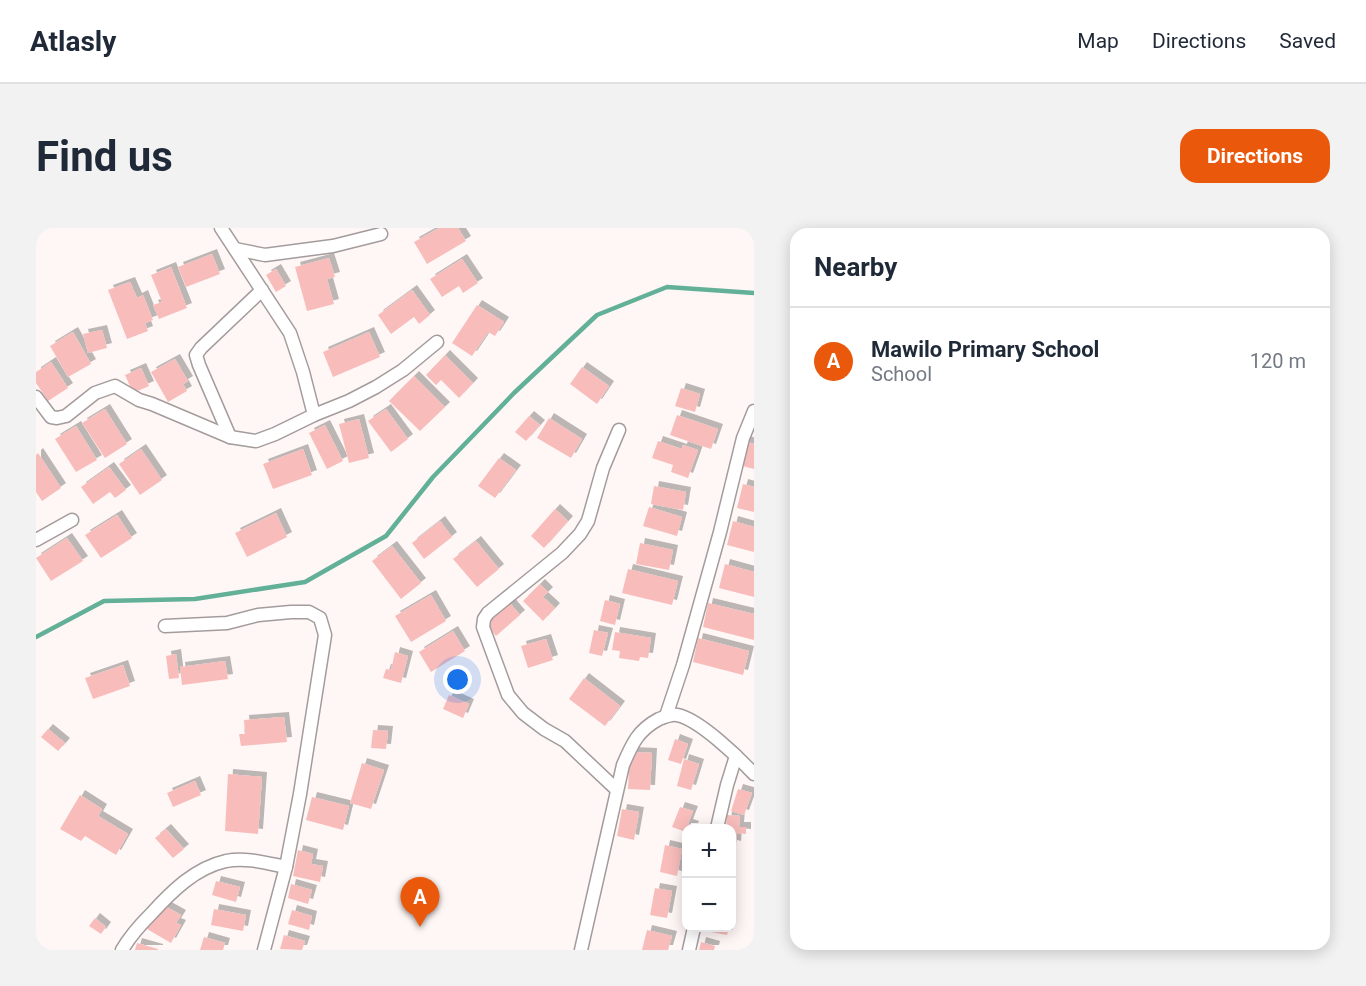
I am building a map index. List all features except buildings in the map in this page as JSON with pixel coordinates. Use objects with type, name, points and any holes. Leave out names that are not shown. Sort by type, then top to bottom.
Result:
[{"type":"street","points":[[221,228],[290,333],[314,415]]},
{"type":"street","points":[[235,249],[266,255],[333,246],[381,234]]},
{"type":"street","points":[[230,437],[196,355],[262,290]]},
{"type":"street","points":[[36,397],[51,417],[57,418],[66,416],[95,393],[115,386],[139,400],[230,437],[256,441],[350,401],[376,387],[403,370],[437,342]]},
{"type":"street","points":[[666,716],[683,665],[720,532],[743,438],[754,411]]},
{"type":"street","points":[[616,789],[565,741],[523,713],[508,695],[483,627],[483,619],[562,553],[580,534],[588,521],[603,468],[619,430]]},
{"type":"street","points":[[36,540],[72,520]]},
{"type":"street","points":[[165,626],[227,623],[258,615],[291,612],[309,612],[320,618],[325,635],[300,794],[286,867],[264,950]]},
{"type":"street","points":[[580,950],[622,765],[639,734],[666,716],[677,715],[708,731],[754,774]]},
{"type":"street","points":[[718,824],[736,756]]},
{"type":"street","points":[[122,950],[140,926],[174,890],[211,865],[248,860],[286,867]]},
{"type":"street","points":[[689,950],[693,932]]},
{"type":"waterway","points":[[36,637],[104,601],[195,599],[305,582],[386,536],[433,477],[514,393],[597,315],[667,287],[754,293]]},
{"type":"place","name":"Mawilo Primary School","points":[[420,927]]}]
